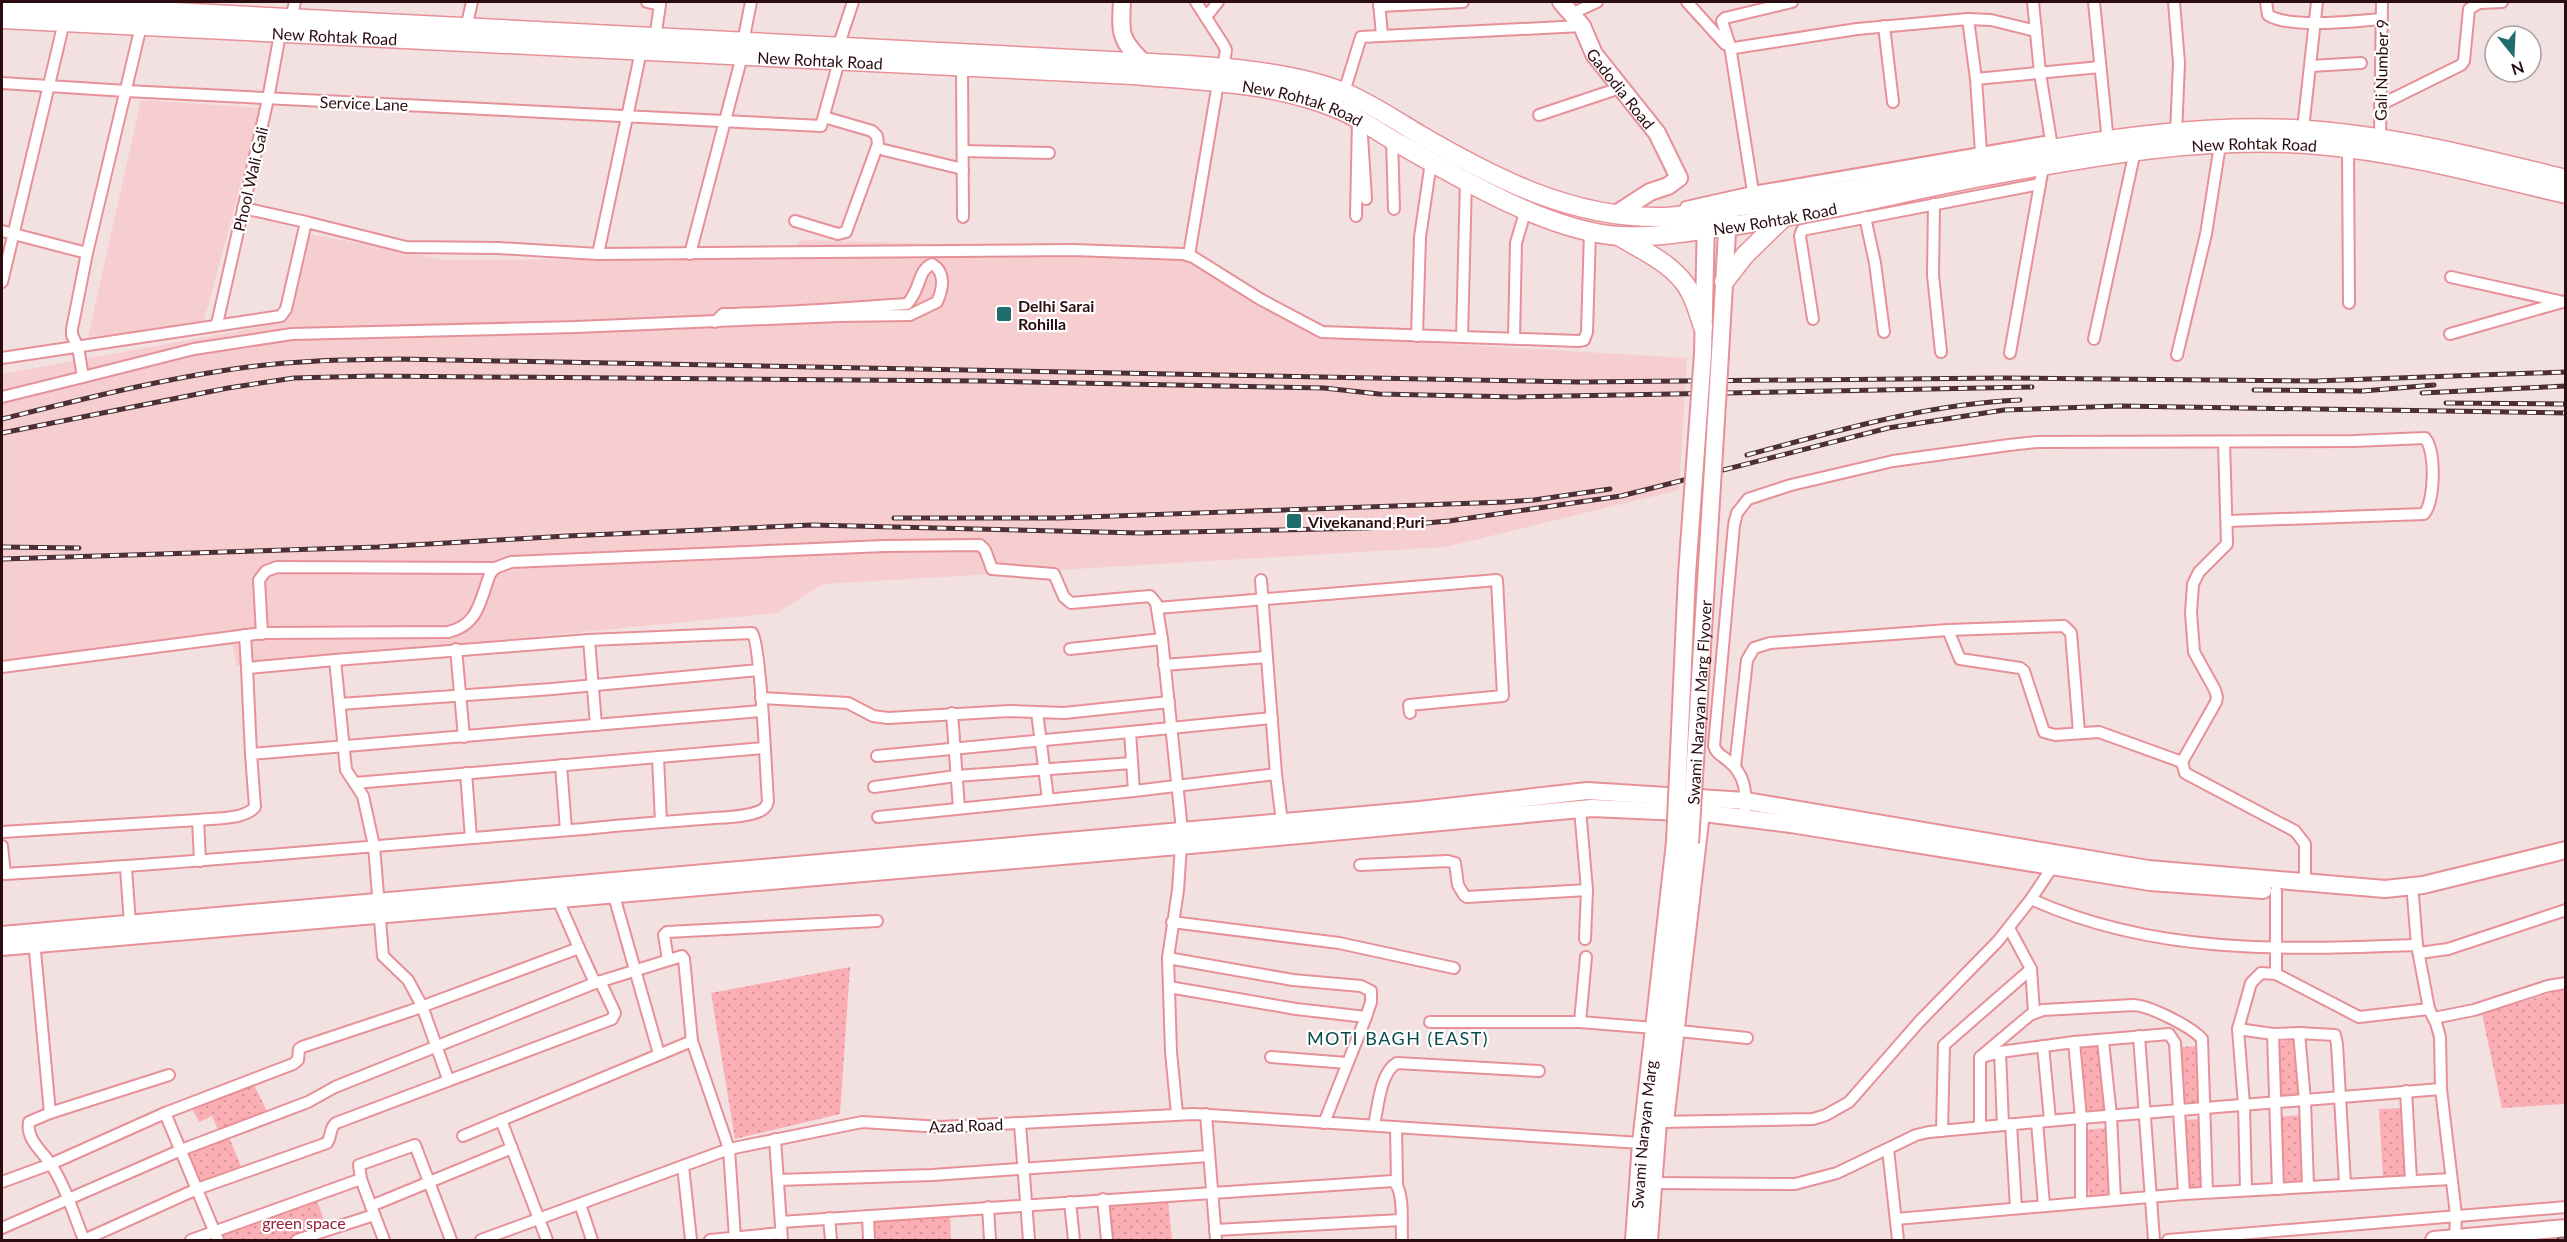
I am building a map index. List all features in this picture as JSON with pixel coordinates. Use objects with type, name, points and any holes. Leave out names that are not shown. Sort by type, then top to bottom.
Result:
[{"type":"main road","name":"New Rohtak Road","points":[[2,3],[145,13],[289,18],[655,38],[742,49]]},
{"type":"main road","name":"New Rohtak Road","points":[[2,19],[64,22],[145,13]]},
{"type":"main road","name":"New Rohtak Road","points":[[289,18],[641,51],[742,49],[1144,63],[1220,76],[1340,109],[1431,162],[1526,209],[1590,232],[1619,236],[1660,236],[1783,218],[2048,161],[2108,142],[2236,129],[2303,129],[2427,145],[2565,179]]},
{"type":"main road","name":"New Rohtak Road","points":[[839,54],[962,68],[1300,80],[1344,92],[1448,151],[1525,190],[1577,208],[1660,217],[1728,208],[1982,164],[2048,161],[2135,151],[2240,143],[2318,145],[2419,159],[2565,194]]},
{"type":"main road","points":[[1724,282],[1745,255],[1783,218]]},
{"type":"main road","points":[[1619,236],[1653,256],[1683,281],[1690,290],[1703,327]]},
{"type":"street","points":[[466,28],[472,2]]},
{"type":"street","points":[[646,2],[660,5],[655,38]]},
{"type":"street","points":[[690,254],[726,121],[751,2]]},
{"type":"street","points":[[795,221],[838,234],[846,232],[878,144],[877,136],[872,131],[824,117],[853,2]]},
{"type":"street","points":[[1122,2],[1122,38],[1144,63]]},
{"type":"street","points":[[1189,255],[1226,50],[1196,2]]},
{"type":"street","points":[[1206,17],[1218,2]]},
{"type":"street","points":[[1382,35],[1379,4],[1463,2]]},
{"type":"street","points":[[1344,92],[1361,37],[1571,14],[1597,2]]},
{"type":"street","points":[[1687,2],[1730,46],[1740,47],[1884,26],[1968,19],[1991,20],[2036,31]]},
{"type":"street","points":[[1753,192],[1730,46],[1721,23],[1723,20],[1792,2]]},
{"type":"street","points":[[2010,353],[2048,161],[2033,2]]},
{"type":"street","points":[[2094,2],[2108,142]]},
{"type":"street","points":[[2174,2],[2179,63],[2176,134]]},
{"type":"street","points":[[2266,2],[2268,15],[2275,20],[2315,23],[2382,19]]},
{"type":"street","points":[[2303,129],[2318,2]]},
{"type":"street","name":"Gali Number 9","points":[[2380,138],[2382,2]]},
{"type":"street","points":[[2380,105],[2461,65],[2464,61],[2469,9],[2479,3],[2502,2]]},
{"type":"street","points":[[83,377],[78,347],[72,335],[72,329],[87,253],[145,13]]},
{"type":"street","name":"Gadodia Road","points":[[1571,14],[1594,54],[1623,87],[1657,133],[1679,178],[1619,212]]},
{"type":"street","name":"Phool Wali Gali","points":[[217,324],[268,99],[289,18]]},
{"type":"street","points":[[1968,19],[1982,153]]},
{"type":"street","points":[[2,282],[7,233],[64,22]]},
{"type":"street","points":[[1884,26],[1893,102]]},
{"type":"street","points":[[598,254],[641,51]]},
{"type":"street","points":[[2311,66],[2361,63]]},
{"type":"street","points":[[1976,79],[2100,67]]},
{"type":"street","points":[[962,68],[963,217]]},
{"type":"street","name":"Service Lane","points":[[2,83],[126,92],[821,126],[824,117]]},
{"type":"street","points":[[1539,115],[1623,87]]},
{"type":"street","points":[[1360,121],[1366,199]]},
{"type":"street","points":[[1356,216],[1360,121]]},
{"type":"street","points":[[1392,139],[1394,209]]},
{"type":"street","points":[[2177,355],[2206,234],[2220,145]]},
{"type":"street","points":[[2348,149],[2349,303]]},
{"type":"street","points":[[884,150],[963,169]]},
{"type":"street","points":[[963,151],[1049,153]]},
{"type":"street","points":[[2094,339],[2135,151]]},
{"type":"street","points":[[1619,212],[1659,212],[1753,192],[1982,153],[2048,161]]},
{"type":"street","points":[[1813,319],[1800,232],[1934,204],[2048,161]]},
{"type":"street","points":[[1417,336],[1420,237],[1431,162]]},
{"type":"street","points":[[1462,337],[1466,180]]},
{"type":"street","points":[[1934,204],[1933,275],[1941,352]]},
{"type":"street","points":[[243,208],[406,247],[498,248],[598,254],[844,250],[1074,250],[1189,255],[1260,299],[1322,332],[1584,340],[1587,332],[1590,232]]},
{"type":"street","points":[[1724,282],[1728,208]]},
{"type":"street","points":[[1514,338],[1516,243],[1526,209]]},
{"type":"street","points":[[1703,327],[1707,211]]},
{"type":"street","points":[[1865,217],[1875,263],[1884,332]]},
{"type":"street","points":[[2,358],[274,317],[284,313],[306,222]]},
{"type":"street","points":[[7,233],[87,253]]},
{"type":"street","points":[[2,397],[194,349],[292,334],[715,322],[838,316],[910,315],[937,302],[942,288],[942,276],[932,264],[921,271],[917,292],[907,304],[824,308],[779,313],[723,314],[715,322]]},
{"type":"street","points":[[2450,334],[2565,301],[2451,277]]},
{"type":"street","name":"Swami Narayan Marg Flyover","points":[[1663,1122],[1724,282]]},
{"type":"street","name":"Swami Narayan Marg Flyover","points":[[1654,1028],[1683,842],[1687,574],[1703,327]]},
{"type":"street","points":[[1744,818],[1746,801],[1743,781],[1735,767],[1715,751],[1714,746],[1734,525],[1737,513],[1748,500],[1791,485],[1853,469],[1893,461],[2037,442],[2354,441],[2425,438],[2432,451],[2431,500],[2424,514],[2228,520]]},
{"type":"street","points":[[2224,442],[2227,544],[2199,572],[2193,584],[2191,613],[2194,652],[2216,690],[2216,702],[2182,762],[2185,773],[2251,806],[2302,837],[2305,844],[2305,882]]},
{"type":"street","points":[[262,634],[259,580],[266,571],[277,567],[495,568],[511,562],[884,546],[980,545],[985,550],[992,569],[1054,574],[1064,597],[1071,603],[1146,595],[1154,598],[1162,639],[1182,837],[1168,958],[1171,1052],[1177,1114]]},
{"type":"street","points":[[2,667],[245,635],[413,634],[458,630],[473,619],[490,573],[495,568]]},
{"type":"street","points":[[1261,580],[1276,774],[1282,822]]},
{"type":"street","points":[[1157,608],[1497,580],[1503,696],[1409,705],[1410,713]]},
{"type":"street","points":[[1735,767],[1747,660],[1754,648],[1770,643],[1948,630],[2057,625],[2068,628],[2071,633],[2079,732]]},
{"type":"street","points":[[1948,630],[1960,659],[2020,668],[2024,671],[2044,732],[2055,735],[2079,732],[2104,734],[2182,762]]},
{"type":"street","points":[[2,846],[3,875],[126,867],[723,817],[761,811],[768,805],[755,636],[747,632],[456,649],[247,669]]},
{"type":"street","points":[[2,832],[198,820],[251,812],[255,807],[245,635]]},
{"type":"street","points":[[1070,649],[1162,639]]},
{"type":"street","points":[[589,640],[596,725]]},
{"type":"street","points":[[456,649],[464,736]]},
{"type":"street","points":[[1164,665],[1267,657]]},
{"type":"street","points":[[335,660],[346,770],[363,796],[374,846],[383,956],[408,980],[422,1006],[448,1079]]},
{"type":"street","points":[[340,704],[759,670]]},
{"type":"street","points":[[760,698],[848,703],[881,718],[952,713],[1071,713],[1169,702]]},
{"type":"street","points":[[251,754],[761,711]]},
{"type":"street","points":[[1037,712],[1048,799]]},
{"type":"street","points":[[952,713],[959,808]]},
{"type":"street","points":[[877,756],[1272,718]]},
{"type":"street","points":[[1130,732],[1134,791]]},
{"type":"street","points":[[355,783],[764,748]]},
{"type":"street","points":[[658,757],[661,822]]},
{"type":"street","points":[[874,787],[956,776],[1132,763]]},
{"type":"street","points":[[561,765],[566,830]]},
{"type":"street","points":[[466,773],[471,838]]},
{"type":"street","points":[[878,817],[1276,774]]},
{"type":"street","points":[[2,947],[34,939],[130,924],[614,896],[1182,837],[1282,822],[1458,806],[1587,791],[1746,801],[2148,869],[2385,889],[2424,885],[2565,850]]},
{"type":"street","points":[[1580,809],[1587,890],[1585,939]]},
{"type":"street","points":[[2,935],[34,939],[1182,837],[1580,809],[1704,813],[2150,882],[2380,898],[2413,896],[2565,861]]},
{"type":"street","points":[[1704,813],[1678,1031],[1663,1122],[1813,1119],[1840,1108],[1849,1102],[1919,1022],[2009,928],[2052,866]]},
{"type":"street","points":[[198,820],[200,861]]},
{"type":"street","points":[[1360,865],[1448,861],[1455,863],[1458,885],[1467,897],[1587,890]]},
{"type":"street","points":[[126,867],[130,924]]},
{"type":"street","points":[[2276,891],[2276,974]]},
{"type":"street","points":[[614,896],[659,1053]]},
{"type":"street","points":[[2413,896],[2418,949],[2432,1014],[2440,1037],[2441,1089],[2456,1215],[2455,1239]]},
{"type":"street","points":[[2031,899],[2062,913],[2162,939],[2199,944],[2275,948],[2448,949],[2565,910]]},
{"type":"street","points":[[169,1075],[33,1119],[28,1128],[33,1142],[51,1164],[84,1240],[197,1190],[327,1143],[331,1138],[331,1128],[336,1123],[612,1019],[615,1014],[579,948],[558,900]]},
{"type":"street","points":[[668,960],[664,935],[667,932],[877,921]]},
{"type":"street","points":[[1172,922],[1339,943],[1454,968]]},
{"type":"street","points":[[2009,928],[2031,969],[2034,1012]]},
{"type":"street","points":[[34,939],[50,1113]]},
{"type":"street","points":[[2,1182],[51,1164],[165,1113],[293,1064],[298,1060],[299,1049],[302,1047],[579,948]]},
{"type":"street","points":[[2,1228],[181,1150],[308,1102],[335,1087],[598,982],[682,956],[692,1041],[729,1149],[735,1238]]},
{"type":"street","points":[[1580,1022],[1586,957]]},
{"type":"street","points":[[1168,958],[1293,980],[1366,987],[1372,995],[1366,1017],[1324,1123]]},
{"type":"street","points":[[1942,1131],[1944,1045],[2031,969]]},
{"type":"street","points":[[2246,1190],[2244,1106],[2238,1029],[2253,979],[2260,973],[2276,974],[2359,1017],[2474,1010],[2547,986],[2565,983]]},
{"type":"street","points":[[1169,987],[1296,1010],[1366,1017]]},
{"type":"street","points":[[1980,1057],[2034,1012],[2140,1005],[2175,1021],[2202,1040],[2206,1192]]},
{"type":"street","points":[[1430,1022],[1580,1022],[1654,1028]]},
{"type":"street","name":"Swami Narayan Marg","points":[[1634,1240],[1641,1143],[1654,1028]]},
{"type":"street","points":[[2238,1029],[2273,1035],[2298,1033],[2335,1035],[2345,1184]]},
{"type":"street","points":[[1678,1031],[1747,1038]]},
{"type":"street","points":[[2298,1033],[2305,1101],[2308,1186]]},
{"type":"street","points":[[1980,1057],[2074,1042],[2169,1034],[2172,1037],[2175,1052],[2184,1194]]},
{"type":"street","points":[[2273,1035],[2278,1189]]},
{"type":"street","points":[[2139,1036],[2154,1240]]},
{"type":"street","points":[[463,1136],[692,1041]]},
{"type":"street","points":[[2103,1041],[2111,1116],[2115,1199]]},
{"type":"street","points":[[2074,1042],[2080,1118],[2081,1202]]},
{"type":"street","points":[[2043,1046],[2050,1120]]},
{"type":"street","points":[[2000,1052],[2016,1208]]},
{"type":"street","points":[[1271,1057],[1347,1063]]},
{"type":"street","points":[[1980,1057],[1980,1127]]},
{"type":"street","points":[[1374,1125],[1386,1077],[1390,1067],[1397,1064],[1539,1071]]},
{"type":"street","points":[[1653,1183],[1795,1184],[1826,1177],[1916,1135],[1942,1131],[2050,1120],[2178,1112],[2441,1089]]},
{"type":"street","points":[[2406,1091],[2411,1180]]},
{"type":"street","points":[[165,1113],[216,1236]]},
{"type":"street","points":[[1206,1114],[1216,1235],[1401,1220]]},
{"type":"street","name":"Azad Road","points":[[481,1240],[729,1149],[862,1122],[941,1127],[1206,1114],[1641,1143]]},
{"type":"street","points":[[501,1120],[547,1240]]},
{"type":"street","name":"Swami Narayan Marg","points":[[1649,1240],[1653,1183],[1663,1122]]},
{"type":"street","points":[[2037,1122],[2044,1205]]},
{"type":"street","points":[[1020,1124],[1029,1240]]},
{"type":"street","points":[[1396,1127],[1396,1182],[1401,1197],[1402,1240]]},
{"type":"street","points":[[775,1139],[781,1232]]},
{"type":"street","points":[[384,1240],[358,1168],[361,1163],[415,1145],[451,1240]]},
{"type":"street","points":[[297,1240],[372,1211],[512,1148]]},
{"type":"street","points":[[1888,1149],[1898,1240]]},
{"type":"street","points":[[778,1180],[932,1175],[1209,1156]]},
{"type":"street","points":[[683,1166],[691,1240]]},
{"type":"street","points":[[191,1240],[216,1236],[361,1179]]},
{"type":"street","points":[[1896,1219],[2206,1192],[2451,1179]]},
{"type":"street","points":[[710,1240],[781,1232],[829,1218],[1213,1191],[1396,1182]]},
{"type":"street","points":[[1103,1199],[1107,1240]]},
{"type":"street","points":[[1070,1202],[1074,1240]]},
{"type":"street","points":[[580,1204],[592,1240]]},
{"type":"street","points":[[2168,1240],[2257,1237],[2456,1215],[2565,1207]]},
{"type":"street","points":[[988,1208],[990,1240]]},
{"type":"street","points":[[868,1216],[869,1240]]},
{"type":"street","points":[[829,1218],[831,1240]]},
{"type":"street","points":[[2434,1240],[2565,1228]]},
{"type":"shaded area","points":[[141,100],[261,108],[203,325],[88,337]]},
{"type":"shaded area","points":[[304,233],[446,260],[788,258],[801,240],[1133,250],[1211,268],[1315,336],[1687,358],[1679,490],[1445,547],[823,584],[777,613],[236,666],[233,645],[2,662],[2,374],[277,324]]},
{"type":"green space","points":[[850,967],[840,1114],[735,1139],[711,993]]},
{"type":"green space","points":[[2565,989],[2565,1104],[2502,1108],[2482,1014]]},
{"type":"green space","points":[[2298,1040],[2302,1100],[2279,1101],[2275,1042]]},
{"type":"green space","points":[[2101,1046],[2105,1113],[2083,1115],[2078,1047]]},
{"type":"green space","points":[[2198,1046],[2202,1105],[2182,1106],[2178,1047]]},
{"type":"green space","points":[[253,1083],[268,1113],[219,1132],[212,1116],[199,1122],[191,1107]]},
{"type":"green space","points":[[2402,1108],[2406,1175],[2383,1177],[2379,1109]]},
{"type":"green space","points":[[2301,1115],[2305,1183],[2283,1184],[2278,1117]]},
{"type":"green space","points":[[2201,1119],[2204,1187],[2187,1188],[2182,1120]]},
{"type":"green space","points":[[2107,1128],[2111,1196],[2089,1197],[2084,1130]]},
{"type":"green space","points":[[229,1137],[242,1169],[200,1183],[185,1152]]},
{"type":"green space","name":"green space","points":[[316,1198],[329,1234],[311,1240],[222,1240],[219,1233]]},
{"type":"green space","points":[[1168,1200],[1172,1240],[1108,1240],[1105,1205]]},
{"type":"green space","points":[[950,1212],[951,1240],[873,1240],[871,1219]]},
{"type":"railway","points":[[2,419],[124,390],[248,367],[286,363],[399,359],[1581,382],[2002,378],[2315,381],[2566,372]]},
{"type":"railway","points":[[2,433],[228,388],[294,378],[373,376],[981,381],[1324,388],[1379,394],[1517,397],[2032,387]]},
{"type":"railway","points":[[2254,390],[2363,391],[2434,385]]},
{"type":"railway","points":[[2422,393],[2566,386]]},
{"type":"railway","points":[[1747,455],[1848,428],[1916,413],[2020,400]]},
{"type":"railway","points":[[2446,403],[2566,404]]},
{"type":"railway","points":[[2,559],[378,547],[812,525],[1140,533],[1368,528],[1449,521],[1621,496],[1888,428],[2004,410],[2119,406],[2566,413]]},
{"type":"railway","points":[[894,518],[1059,518],[1505,502],[1610,489]]},
{"type":"railway","points":[[2,547],[79,548]]},
{"type":"railway","points":[[2559,1240],[2566,1240]]},
{"type":"place","name":"Delhi Sarai Rohilla","points":[[1004,314]]},
{"type":"place","name":"Vivekanand Puri","points":[[1294,521]]},
{"type":"district","name":"MOTI BAGH (EAST)","points":[[1398,1038]]}]
